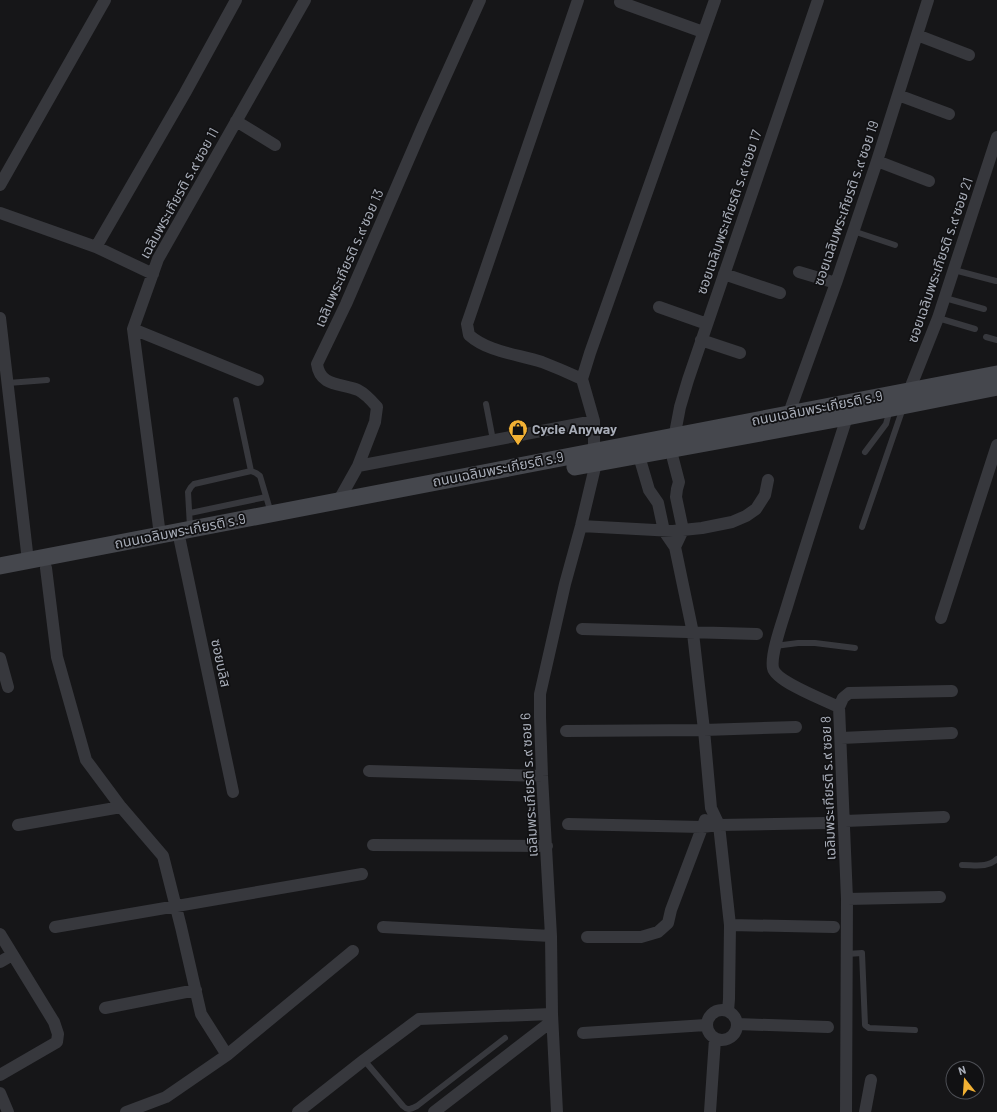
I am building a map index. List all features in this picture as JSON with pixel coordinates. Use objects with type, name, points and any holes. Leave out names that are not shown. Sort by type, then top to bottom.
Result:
[{"type":"main road","name":"ถนนเฉลิมพระเกียรติ ร.9","points":[[0,578],[35,567],[160,535],[272,518],[674,442],[847,417],[997,374]]},
{"type":"main road","name":"ถนนเฉลิมพระเกียรติ ร.9","points":[[272,518],[339,500],[595,457],[640,456],[674,442],[789,413],[900,402],[997,387]]},
{"type":"main road","name":"ถนนเฉลิมพระเกียรติ ร.9","points":[[0,566],[35,567],[188,530]]},
{"type":"street","points":[[0,185],[105,0]]},
{"type":"street","points":[[96,247],[236,0]]},
{"type":"street","name":"เฉลิมพระเกียรติ ร.๙ ซอย 11","points":[[160,535],[133,330],[158,259],[305,0]]},
{"type":"street","name":"เฉลิมพระเกียรติ ร.๙ ซอย 13","points":[[339,500],[358,466],[375,422],[376,407],[367,396],[357,390],[324,380],[318,372],[317,364],[346,304],[423,126],[480,0]]},
{"type":"street","points":[[578,0],[467,324],[469,335],[477,342],[491,348],[542,362],[582,379],[715,0]]},
{"type":"street","name":"ซอยเฉลิมพระเกียรติ ร.๙ ซอย 17","points":[[674,442],[682,400],[701,340],[818,0]]},
{"type":"street","name":"ซอยเฉลิมพระเกียรติ ร.๙ ซอย 19","points":[[789,413],[836,282],[928,0]]},
{"type":"street","points":[[617,1],[703,32]]},
{"type":"street","points":[[917,35],[969,55]]},
{"type":"street","points":[[898,94],[949,114]]},
{"type":"street","points":[[236,121],[275,145]]},
{"type":"street","name":"ซอยเฉลิมพระเกียรติ ร.๙ ซอย 21","points":[[900,402],[938,318],[997,137]]},
{"type":"street","points":[[876,161],[929,181]]},
{"type":"street","points":[[0,213],[96,247],[153,274]]},
{"type":"street","points":[[799,272],[836,282]]},
{"type":"street","points":[[724,274],[780,293]]},
{"type":"street","points":[[659,307],[707,324]]},
{"type":"street","points":[[0,318],[35,567],[57,657],[86,760],[122,807],[163,856],[201,1014],[227,1055]]},
{"type":"street","points":[[133,330],[258,380]]},
{"type":"street","points":[[701,340],[740,353]]},
{"type":"street","name":"เฉลิมพระเกียรติ ร.๙ ซอย 6","points":[[557,1112],[552,1017],[551,936],[547,846],[542,776],[540,694],[565,584],[581,526],[595,457],[594,421],[582,379]]},
{"type":"street","name":"เฉลิมพระเกียรติ ร.๙ ซอย 8","points":[[846,1112],[848,954],[845,821],[839,708],[778,676],[773,668],[773,656],[803,555],[847,417]]},
{"type":"street","points":[[358,466],[594,421]]},
{"type":"street","points":[[674,442],[672,455],[679,482],[676,497],[683,530],[675,547]]},
{"type":"street","points":[[941,618],[997,445]]},
{"type":"street","points":[[640,456],[649,490],[658,503],[664,531],[675,547],[693,633],[711,808],[720,825],[730,925],[728,1011]]},
{"type":"street","points":[[581,526],[664,531],[683,530],[732,522],[746,516],[756,509],[765,495],[768,480]]},
{"type":"street","name":"ซอยบลิส","points":[[188,530],[234,792]]},
{"type":"street","points":[[582,629],[757,634]]},
{"type":"street","points":[[0,658],[8,687]]},
{"type":"street","points":[[839,708],[843,698],[849,693],[952,691]]},
{"type":"street","points":[[566,731],[704,730],[796,727]]},
{"type":"street","points":[[841,738],[952,733]]},
{"type":"street","points":[[369,771],[542,776]]},
{"type":"street","points":[[18,825],[122,807]]},
{"type":"street","points":[[587,937],[641,937],[658,932],[668,923],[671,910],[702,827],[711,808]]},
{"type":"street","points":[[845,821],[944,817]]},
{"type":"street","points":[[568,824],[702,827],[720,825],[826,823]]},
{"type":"street","points":[[374,845],[547,846]]},
{"type":"street","points":[[55,927],[362,874]]},
{"type":"street","points":[[847,899],[940,897]]},
{"type":"street","points":[[730,925],[834,927]]},
{"type":"street","points":[[383,927],[551,936]]},
{"type":"street","points":[[0,934],[54,1022],[58,1034],[57,1042],[0,1074]]},
{"type":"street","points":[[126,1112],[166,1097],[227,1055],[353,951]]},
{"type":"street","points":[[0,962],[12,955]]},
{"type":"street","points":[[105,1008],[196,990]]},
{"type":"street","points":[[721,1010],[728,1011],[734,1016],[737,1024],[735,1032],[730,1038],[722,1040],[715,1038],[709,1033],[706,1025],[708,1018],[714,1012],[721,1010]]},
{"type":"street","points":[[298,1112],[418,1019],[552,1017]]},
{"type":"street","points":[[434,1112],[552,1017]]},
{"type":"street","points":[[737,1024],[828,1027]]},
{"type":"street","points":[[583,1033],[706,1025]]},
{"type":"street","points":[[710,1112],[715,1038]]},
{"type":"street","points":[[865,1112],[870,1080]]},
{"type":"street","points":[[0,1093],[8,1112]]},
{"type":"lane","points":[[852,230],[895,245]]},
{"type":"lane","points":[[954,270],[996,281]]},
{"type":"lane","points":[[945,298],[984,309]]},
{"type":"lane","points":[[938,318],[975,330]]},
{"type":"lane","points":[[986,337],[997,340]]},
{"type":"lane","points":[[8,383],[47,380]]},
{"type":"lane","points":[[236,400],[251,471]]},
{"type":"lane","points":[[865,452],[886,424],[889,413],[900,402]]},
{"type":"lane","points":[[862,527],[900,402]]},
{"type":"lane","points":[[486,404],[493,440]]},
{"type":"lane","points":[[266,497],[188,530],[188,492],[194,484],[251,471],[260,476],[266,497],[272,518]]},
{"type":"lane","points":[[775,646],[798,643],[815,643],[855,648]]},
{"type":"lane","points":[[962,865],[986,866],[997,859]]},
{"type":"lane","points":[[848,954],[862,954],[865,1025],[869,1028],[915,1030]]},
{"type":"lane","points":[[364,1060],[403,1106],[406,1109],[410,1109],[417,1106],[505,1038]]},
{"type":"place","name":"Cycle Anyway","points":[[518,446]]}]
